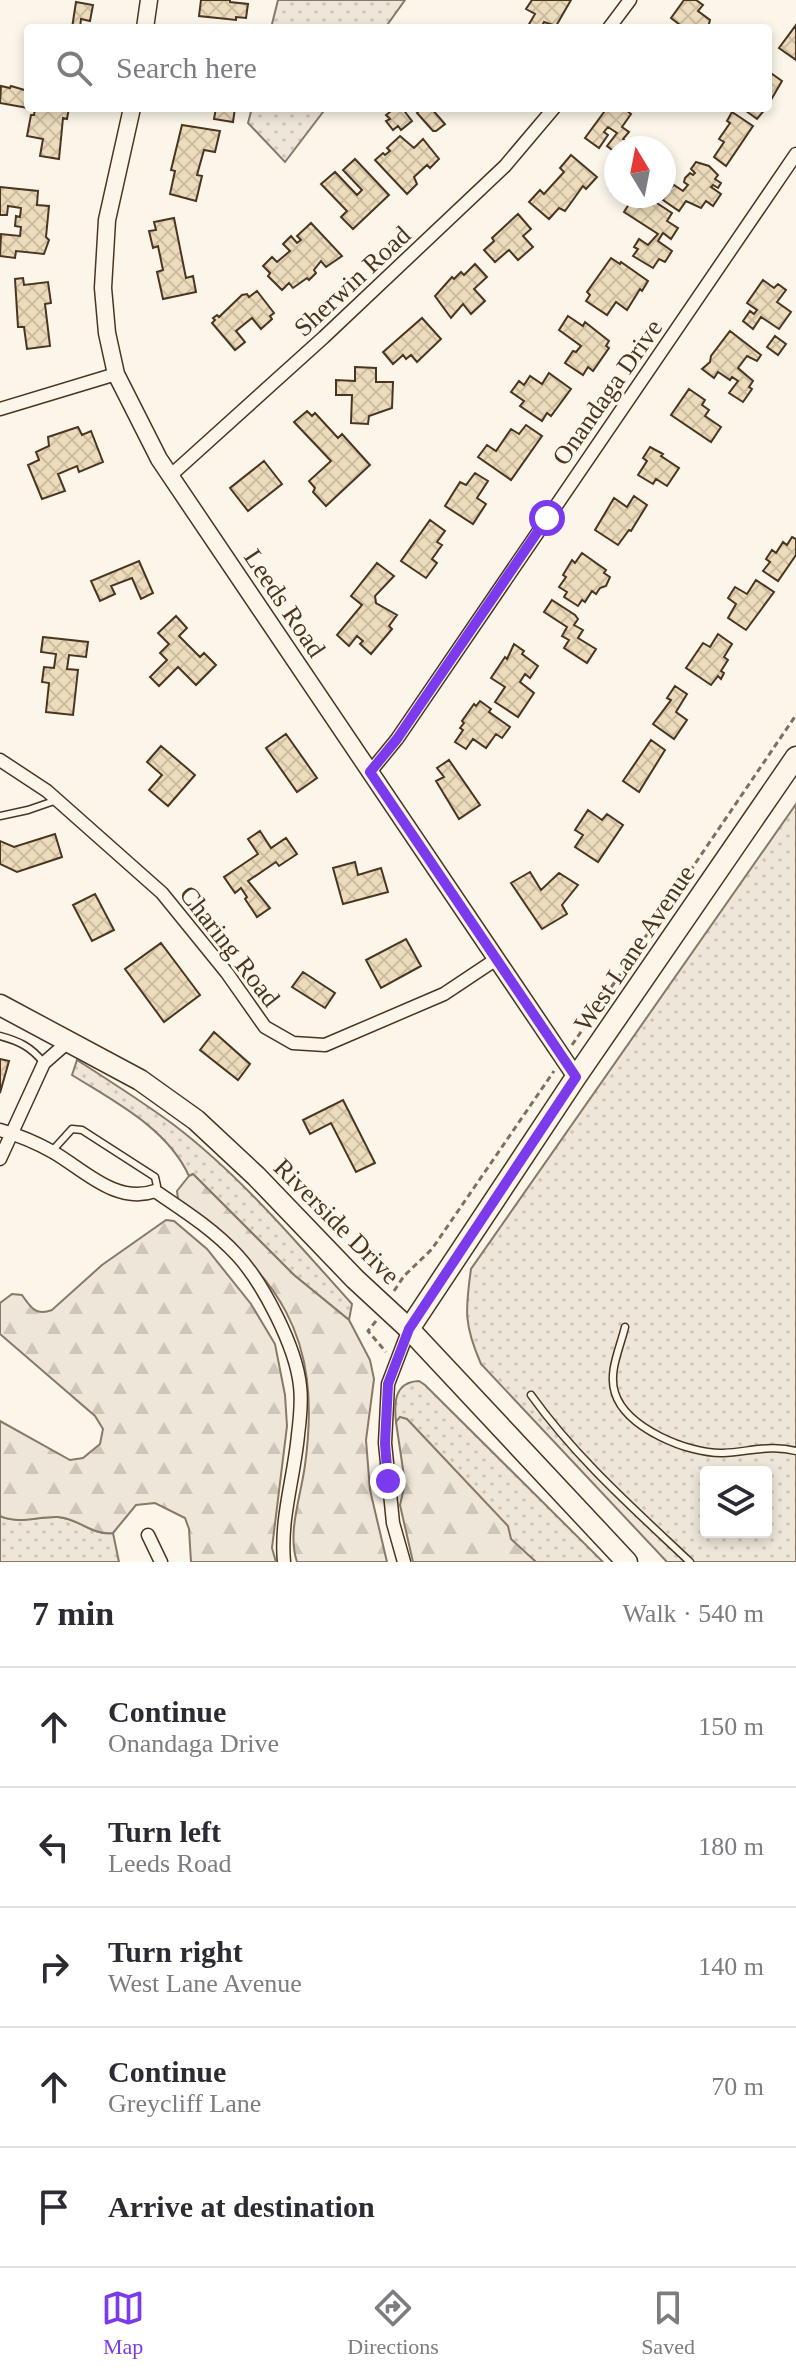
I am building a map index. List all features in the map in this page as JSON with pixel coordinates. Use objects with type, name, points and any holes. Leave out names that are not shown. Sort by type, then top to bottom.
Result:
[{"type":"main road","name":"West Lane Avenue","points":[[409,1329],[576,1077],[796,757]]},
{"type":"main road","name":"Riverside Drive","points":[[0,1005],[140,1080],[196,1120],[409,1329],[627,1562]]},
{"type":"street","points":[[146,24],[149,0]]},
{"type":"street","points":[[612,24],[630,0]]},
{"type":"street","name":"Leeds Road","points":[[131,112],[114,182],[103,259],[107,333],[116,374],[135,417],[170,476],[576,1077]]},
{"type":"street","name":"Sherwin Road","points":[[170,476],[324,337],[505,166],[551,112]]},
{"type":"street","name":"Onandaga Drive","points":[[370,772],[414,715],[796,154]]},
{"type":"street","points":[[0,409],[116,374]]},
{"type":"street","name":"Charing Road","points":[[0,760],[28,776],[162,893],[227,973],[265,1027],[293,1043],[325,1045],[444,994],[495,960]]},
{"type":"street","points":[[0,1159],[5,1132],[44,1063],[69,1041]]},
{"type":"street","points":[[5,1132],[52,1151],[114,1190],[155,1191],[199,1221],[238,1256],[273,1309],[289,1344],[300,1385],[298,1436],[282,1541],[284,1562]]},
{"type":"street","points":[[404,1562],[393,1523],[385,1443],[388,1384],[409,1329]]},
{"type":"street","points":[[148,1535],[161,1562]]},
{"type":"lane","points":[[0,816],[57,800]]},
{"type":"lane","points":[[0,1036],[34,1050],[44,1063]]},
{"type":"lane","points":[[52,1151],[72,1129],[82,1130],[155,1177],[155,1191]]},
{"type":"lane","points":[[625,1327],[613,1372],[614,1392],[633,1420],[666,1439],[699,1450],[721,1453],[781,1447],[796,1451]]},
{"type":"lane","points":[[531,1395],[551,1423],[606,1482],[690,1562]]},
{"type":"green space","points":[[278,0],[405,0],[388,24],[272,24]]},
{"type":"green space","points":[[251,112],[323,112],[285,162],[248,123]]},
{"type":"green space","points":[[796,804],[796,1562],[667,1562],[481,1364],[471,1339],[467,1318],[471,1269]]},
{"type":"green space","points":[[77,1060],[162,1116],[222,1166],[267,1210],[352,1304],[349,1320],[294,1275],[193,1174],[189,1176],[154,1130],[72,1075]]},
{"type":"green space","points":[[193,1174],[294,1275],[349,1320],[370,1360],[374,1379],[366,1440],[370,1490],[387,1562],[297,1562],[294,1526],[305,1465],[309,1419],[307,1379],[299,1343],[286,1311],[267,1282],[243,1254],[178,1199],[177,1191]]},
{"type":"green space","points":[[166,1220],[174,1221],[207,1249],[251,1304],[275,1344],[285,1395],[287,1426],[272,1548],[276,1562],[191,1562],[189,1529],[185,1518],[155,1503],[136,1505],[113,1533],[99,1532],[58,1517],[21,1520],[0,1516],[0,1421],[70,1460],[83,1458],[100,1444],[103,1429],[95,1416],[0,1334],[0,1303],[12,1294],[22,1295],[34,1310],[52,1310],[102,1265]]},
{"type":"green space","points":[[419,1381],[603,1562],[536,1562],[518,1547],[400,1418],[396,1422],[395,1408],[400,1389]]},
{"type":"green space","points":[[400,1417],[407,1419],[508,1526],[511,1539],[536,1562],[413,1562],[400,1505],[405,1483],[396,1422]]},
{"type":"green space","points":[[0,1516],[21,1520],[58,1517],[99,1532],[113,1533],[119,1562],[0,1562]]},
{"type":"building","points":[[201,0],[230,0],[248,4],[246,18],[236,17],[236,20],[199,16]]},
{"type":"building","points":[[532,0],[571,0],[557,24],[529,24],[535,14],[526,9]]},
{"type":"building","points":[[684,0],[696,0],[703,5],[698,11],[710,20],[709,24],[679,24],[671,18]]},
{"type":"building","points":[[76,2],[93,5],[90,21],[81,19],[80,24],[73,24]]},
{"type":"building","points":[[796,25],[796,60],[779,48]]},
{"type":"building","points":[[772,74],[782,81],[772,98]]},
{"type":"building","points":[[1,86],[24,90],[24,107],[0,103]]},
{"type":"building","points":[[34,112],[68,112],[67,119],[63,118],[59,159],[40,156],[43,139],[27,136],[31,115]]},
{"type":"building","points":[[215,112],[234,112],[233,122],[214,119]]},
{"type":"building","points":[[405,112],[412,121],[401,130],[398,126],[393,130],[386,121],[390,119],[386,115]]},
{"type":"building","points":[[434,112],[445,124],[433,131],[417,113]]},
{"type":"building","points":[[604,112],[631,114],[622,127],[629,132],[626,136],[615,136],[617,133],[608,127],[604,132],[608,135],[604,136],[599,148],[585,138]]},
{"type":"building","points":[[732,112],[753,126],[726,166],[714,157],[724,142],[719,139],[730,123],[727,121]]},
{"type":"building","points":[[747,112],[763,112],[757,119]]},
{"type":"building","points":[[182,125],[220,131],[215,152],[204,150],[197,175],[202,176],[196,201],[170,194],[175,171],[171,170]]},
{"type":"building","points":[[400,136],[414,148],[423,139],[439,159],[414,177],[417,184],[407,194],[375,160],[390,151],[387,148]]},
{"type":"building","points":[[571,155],[597,177],[586,189],[583,186],[565,211],[559,208],[549,219],[529,202],[540,190],[544,194],[564,172],[560,168]]},
{"type":"building","points":[[355,159],[389,195],[353,229],[341,217],[347,211],[321,184],[335,172],[357,195],[362,190],[343,170]]},
{"type":"building","points":[[696,162],[709,166],[718,175],[715,179],[721,183],[718,188],[711,187],[721,194],[713,206],[706,201],[701,208],[686,201],[679,211],[675,208],[676,186],[683,191],[688,185],[684,182],[685,178],[695,173],[691,169]]},
{"type":"building","points":[[0,187],[38,191],[37,205],[49,206],[46,237],[49,240],[44,254],[16,251],[15,258],[0,256],[1,234],[20,236],[21,227],[15,226],[21,208],[8,206],[7,215],[0,215]]},
{"type":"building","points":[[626,208],[664,208],[672,213],[667,221],[678,228],[671,239],[663,233],[658,241],[672,251],[665,262],[659,259],[653,268],[633,256],[639,239],[648,245],[658,234],[624,212]]},
{"type":"building","points":[[518,214],[531,229],[523,236],[533,247],[518,260],[509,250],[495,262],[484,250],[494,241],[492,238]]},
{"type":"building","points":[[174,218],[186,278],[193,276],[196,292],[163,299],[157,272],[163,270],[158,246],[153,248],[149,231],[156,230],[154,222]]},
{"type":"building","points":[[311,223],[342,256],[326,267],[321,261],[309,280],[307,278],[293,288],[289,283],[282,290],[263,266],[272,257],[277,262],[290,251],[283,244],[291,236],[297,243],[301,240],[297,236]]},
{"type":"building","points":[[611,258],[648,281],[627,310],[616,302],[607,315],[586,301],[590,295],[587,292]]},
{"type":"building","points":[[475,264],[487,277],[474,289],[485,301],[471,314],[463,304],[451,318],[435,296],[452,277],[454,279],[461,272],[464,275]]},
{"type":"building","points":[[23,278],[24,285],[48,282],[51,303],[45,304],[50,346],[27,349],[24,327],[18,327],[15,279]]},
{"type":"building","points":[[763,280],[774,288],[778,284],[786,290],[777,302],[791,312],[779,329],[761,317],[753,329],[743,321],[750,311],[754,314],[757,310],[747,303]]},
{"type":"building","points":[[257,291],[274,313],[270,316],[272,319],[261,329],[252,318],[236,331],[245,342],[235,350],[212,323],[213,318],[219,317],[242,295],[249,297]]},
{"type":"building","points":[[568,316],[583,326],[585,322],[609,341],[606,346],[609,348],[593,371],[588,367],[583,375],[565,363],[581,346],[559,330]]},
{"type":"building","points":[[422,318],[441,339],[417,362],[411,355],[406,359],[403,355],[393,364],[383,352]]},
{"type":"building","points":[[730,331],[761,355],[757,361],[747,356],[738,368],[753,381],[749,387],[752,389],[743,402],[729,393],[738,381],[718,372],[714,378],[702,369]]},
{"type":"building","points":[[775,336],[786,344],[778,355],[767,347]]},
{"type":"building","points":[[355,367],[376,368],[376,382],[393,382],[392,408],[369,416],[368,424],[351,423],[352,395],[336,395],[336,380],[355,381]]},
{"type":"building","points":[[549,373],[571,389],[551,416],[547,413],[542,421],[520,406],[524,401],[511,392],[519,381],[524,385],[530,376],[542,384]]},
{"type":"building","points":[[689,389],[705,400],[702,405],[709,410],[705,416],[721,427],[711,442],[671,415]]},
{"type":"building","points":[[307,411],[312,416],[315,413],[338,438],[342,434],[370,465],[326,506],[313,492],[315,488],[309,481],[331,461],[294,422]]},
{"type":"building","points":[[526,425],[542,436],[511,480],[478,457],[487,445],[496,451],[511,429],[519,434]]},
{"type":"building","points":[[78,427],[82,435],[91,431],[103,462],[79,472],[77,466],[58,474],[65,491],[42,499],[28,465],[39,460],[36,452],[49,446],[48,437]]},
{"type":"building","points":[[650,447],[679,468],[667,486],[656,479],[653,484],[638,475],[647,461],[643,458]]},
{"type":"building","points":[[264,461],[282,484],[248,511],[230,488]]},
{"type":"building","points":[[475,473],[488,481],[477,498],[486,504],[473,524],[445,506],[460,482],[466,485]]},
{"type":"building","points":[[634,496],[647,505],[618,545],[595,530],[614,498],[627,507]]},
{"type":"building","points":[[430,520],[445,531],[437,542],[442,545],[432,559],[437,563],[426,578],[401,561]]},
{"type":"building","points":[[792,537],[796,539],[796,555],[778,581],[763,571],[770,562],[766,559],[772,550],[776,553],[783,542],[787,545]]},
{"type":"building","points":[[582,553],[606,570],[604,573],[610,577],[606,586],[596,594],[592,591],[578,606],[564,597],[567,592],[559,587],[572,560],[575,563]]},
{"type":"building","points":[[139,561],[153,593],[141,599],[132,578],[111,586],[115,594],[100,601],[91,581]]},
{"type":"building","points":[[377,563],[394,576],[375,596],[376,603],[397,615],[389,626],[392,629],[371,654],[360,644],[363,641],[357,636],[349,646],[337,635],[362,605],[351,596]]},
{"type":"building","points":[[756,580],[774,592],[746,630],[728,618],[736,604],[728,598],[735,587],[747,594]]},
{"type":"building","points":[[552,600],[575,615],[578,619],[574,625],[583,630],[578,638],[596,649],[587,663],[564,648],[569,640],[562,636],[567,627],[544,612]]},
{"type":"building","points":[[176,616],[187,628],[179,636],[200,657],[204,653],[216,665],[196,685],[178,667],[159,686],[150,677],[167,660],[160,653],[169,644],[158,633]]},
{"type":"building","points":[[718,634],[732,644],[724,657],[728,660],[721,671],[724,673],[721,679],[718,676],[711,685],[686,668],[703,643],[710,647]]},
{"type":"building","points":[[43,637],[88,642],[86,657],[69,655],[67,669],[78,670],[73,715],[46,712],[49,683],[42,682],[44,667],[54,668],[56,654],[41,652]]},
{"type":"building","points":[[514,644],[538,666],[530,678],[525,674],[520,682],[534,693],[518,717],[495,702],[505,687],[491,678],[505,657],[507,659]]},
{"type":"building","points":[[675,686],[687,694],[676,712],[687,720],[674,739],[653,724],[671,700],[667,698]]},
{"type":"building","points":[[480,701],[491,709],[489,712],[510,727],[502,738],[496,734],[486,748],[473,739],[466,749],[455,742],[463,730],[460,728],[464,723],[462,721],[474,704],[476,706]]},
{"type":"building","points":[[286,734],[317,778],[297,792],[266,748]]},
{"type":"building","points":[[651,740],[665,750],[639,792],[623,781]]},
{"type":"building","points":[[161,746],[195,775],[168,806],[149,790],[162,775],[147,762]]},
{"type":"building","points":[[449,760],[480,805],[459,819],[436,781],[444,777],[437,768]]},
{"type":"building","points":[[588,810],[602,820],[607,814],[623,825],[598,862],[575,847],[583,835],[575,830]]},
{"type":"building","points":[[260,831],[271,848],[286,838],[297,854],[279,866],[276,862],[248,881],[270,908],[257,917],[241,888],[235,893],[224,877],[258,854],[248,839]]},
{"type":"building","points":[[55,834],[62,857],[17,872],[0,864],[0,841],[14,847]]},
{"type":"building","points":[[355,862],[358,875],[381,868],[388,892],[343,904],[333,868]]},
{"type":"building","points":[[530,872],[541,890],[559,873],[578,885],[562,905],[567,914],[542,929],[511,883]]},
{"type":"building","points":[[95,894],[114,930],[92,941],[73,905]]},
{"type":"building","points":[[406,939],[421,966],[381,988],[366,960]]},
{"type":"building","points":[[161,943],[200,995],[164,1022],[125,969]]},
{"type":"building","points":[[303,972],[335,993],[325,1008],[292,987]]},
{"type":"building","points":[[214,1032],[250,1064],[238,1080],[200,1050]]},
{"type":"building","points":[[0,1059],[9,1061],[0,1093]]},
{"type":"building","points":[[343,1100],[375,1163],[356,1172],[331,1123],[310,1134],[303,1120]]},
{"type":"route","points":[[388,1481],[385,1443],[388,1384],[409,1329],[576,1077],[370,772],[397,739],[547,518]]}]
